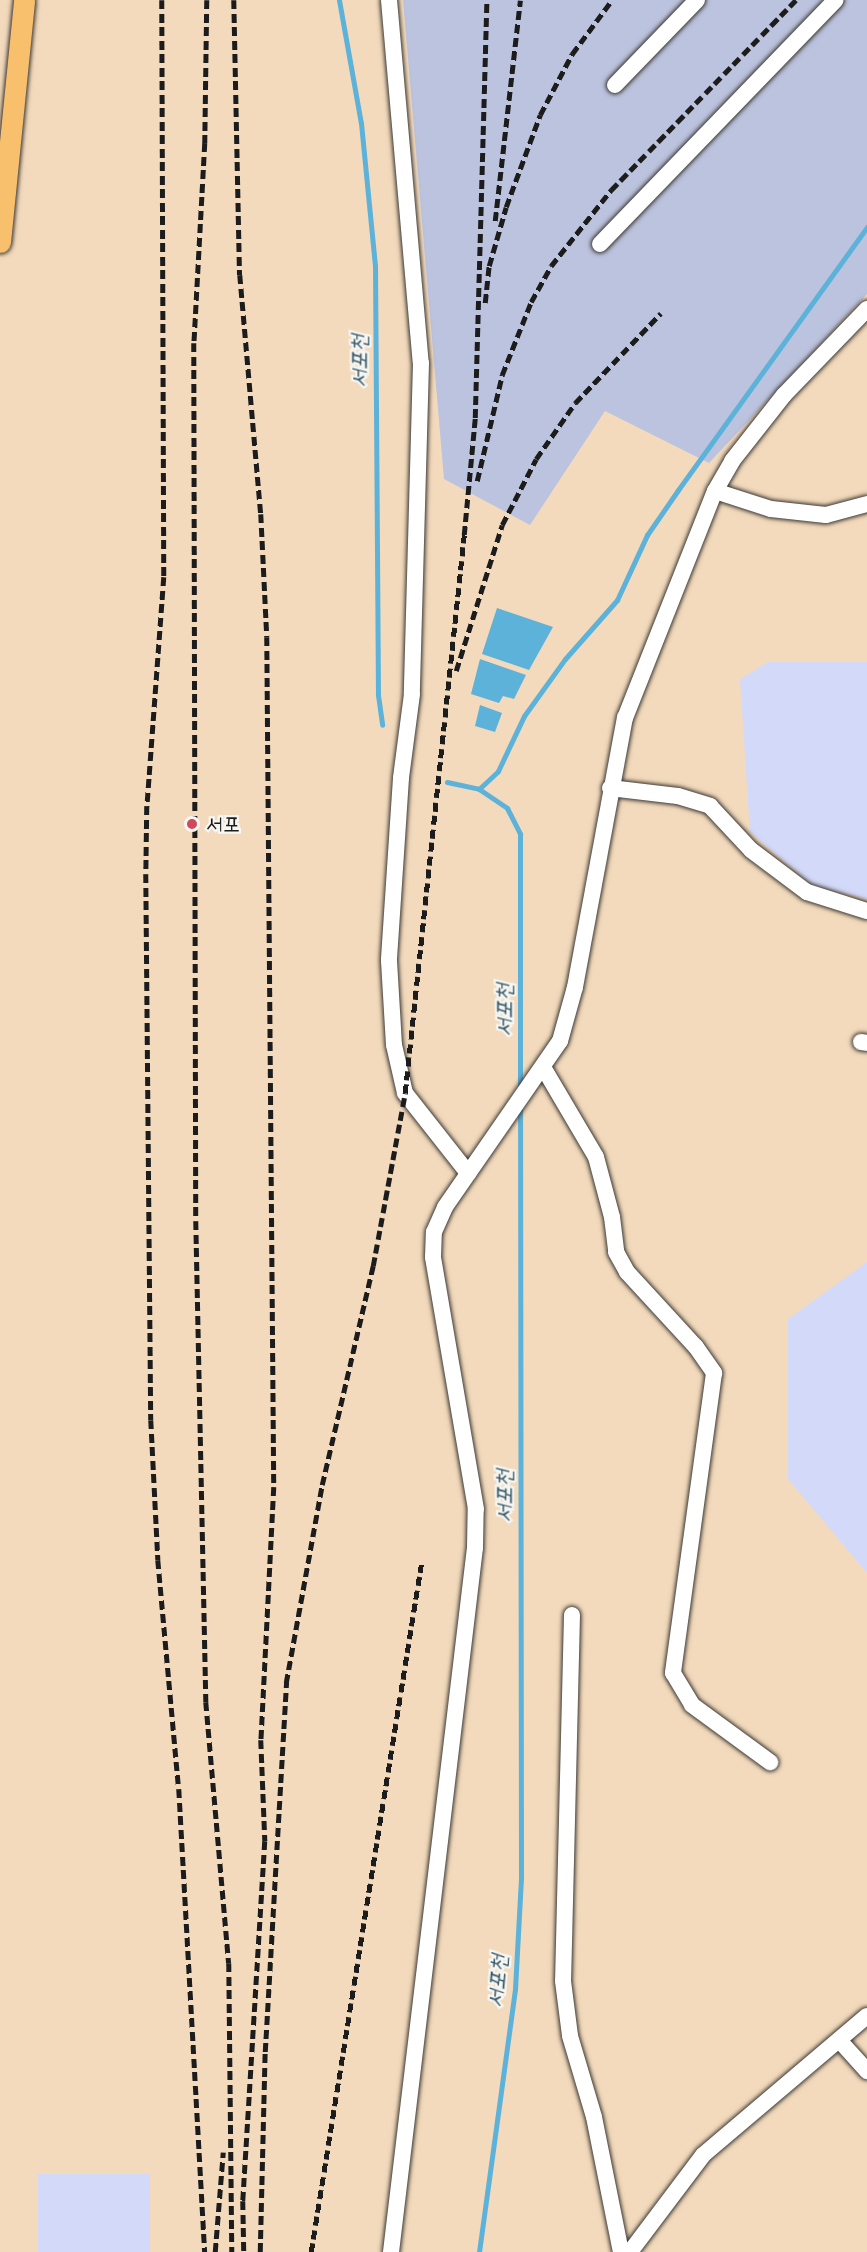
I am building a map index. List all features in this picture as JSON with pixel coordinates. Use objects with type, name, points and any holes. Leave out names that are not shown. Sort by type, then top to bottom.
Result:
[{"type":"main road","points":[[0,242],[5,125],[24,0]]},
{"type":"street","points":[[389,0],[409,190],[421,363],[412,694],[401,778],[389,961],[393,1024],[405,1093],[468,1173]]},
{"type":"street","points":[[615,85],[697,0]]},
{"type":"street","points":[[600,244],[836,0]]},
{"type":"street","points":[[392,2252],[475,1548],[472,1479],[433,1257],[434,1232],[445,1207],[560,1041],[575,987],[610,788],[625,718],[715,491],[732,461],[784,395],[867,309]]},
{"type":"street","points":[[715,491],[771,508],[826,515],[867,504]]},
{"type":"street","points":[[610,788],[678,796],[710,806],[751,850],[807,892],[867,911]]},
{"type":"street","points":[[539,1073],[596,1157],[612,1217],[616,1252],[627,1272],[696,1347],[714,1373],[673,1673],[692,1705],[770,1762]]},
{"type":"street","points":[[572,1615],[563,1981],[570,2037],[594,2117],[621,2252]]},
{"type":"street","points":[[630,2252],[703,2155],[867,2016]]},
{"type":"street","points":[[839,2040],[867,2071]]},
{"type":"shaded area","points":[[403,0],[867,0],[867,294],[709,463],[605,411],[530,525],[444,479]]},
{"type":"shaded area","points":[[768,662],[867,662],[867,899],[812,885],[750,832],[740,679]]},
{"type":"shaded area","points":[[867,1262],[867,1573],[788,1479],[788,1319]]},
{"type":"shaded area","points":[[38,2174],[150,2174],[150,2252],[38,2252]]},
{"type":"water","points":[[497,608],[553,627],[529,670],[482,654]]},
{"type":"water","points":[[480,659],[526,675],[514,699],[503,696],[499,703],[471,694]]},
{"type":"water","points":[[480,705],[502,713],[495,732],[475,726]]},
{"type":"waterway","name":"서포천","points":[[339,0],[361,123],[375,265],[378,695],[382,725]]},
{"type":"waterway","points":[[479,789],[498,771],[524,716],[565,659],[617,600],[647,535],[867,227]]},
{"type":"waterway","name":"서포천","points":[[447,782],[479,789],[507,808],[520,834],[520,1090]]},
{"type":"waterway","name":"서포천","points":[[479,2252],[515,1989],[521,1878],[520,1106]]},
{"type":"railway","points":[[162,0],[164,577],[147,806],[146,874],[151,1420],[158,1560],[179,1789],[205,2252]]},
{"type":"railway","points":[[207,0],[205,143],[194,343],[196,1221],[206,1702],[229,1963],[232,2252]]},
{"type":"railway","points":[[234,0],[240,275],[261,514],[267,637],[274,1487],[261,1740],[265,1841],[243,2201],[244,2252]]},
{"type":"railway","points":[[260,2252],[265,2052],[286,1683],[322,1485],[373,1266],[405,1093],[475,418],[487,0]]},
{"type":"railway","points":[[495,221],[520,0]]},
{"type":"railway","points":[[485,303],[489,266],[506,207],[540,115],[572,54],[612,0]]},
{"type":"railway","points":[[477,481],[502,375],[531,302],[551,266],[611,190],[796,0]]},
{"type":"railway","points":[[456,671],[502,525],[536,459],[575,403],[661,313]]},
{"type":"railway","points":[[311,2252],[421,1565]]},
{"type":"railway","points":[[215,2252],[223,2152]]},
{"type":"place","name":"서포","points":[[192,824]]}]
